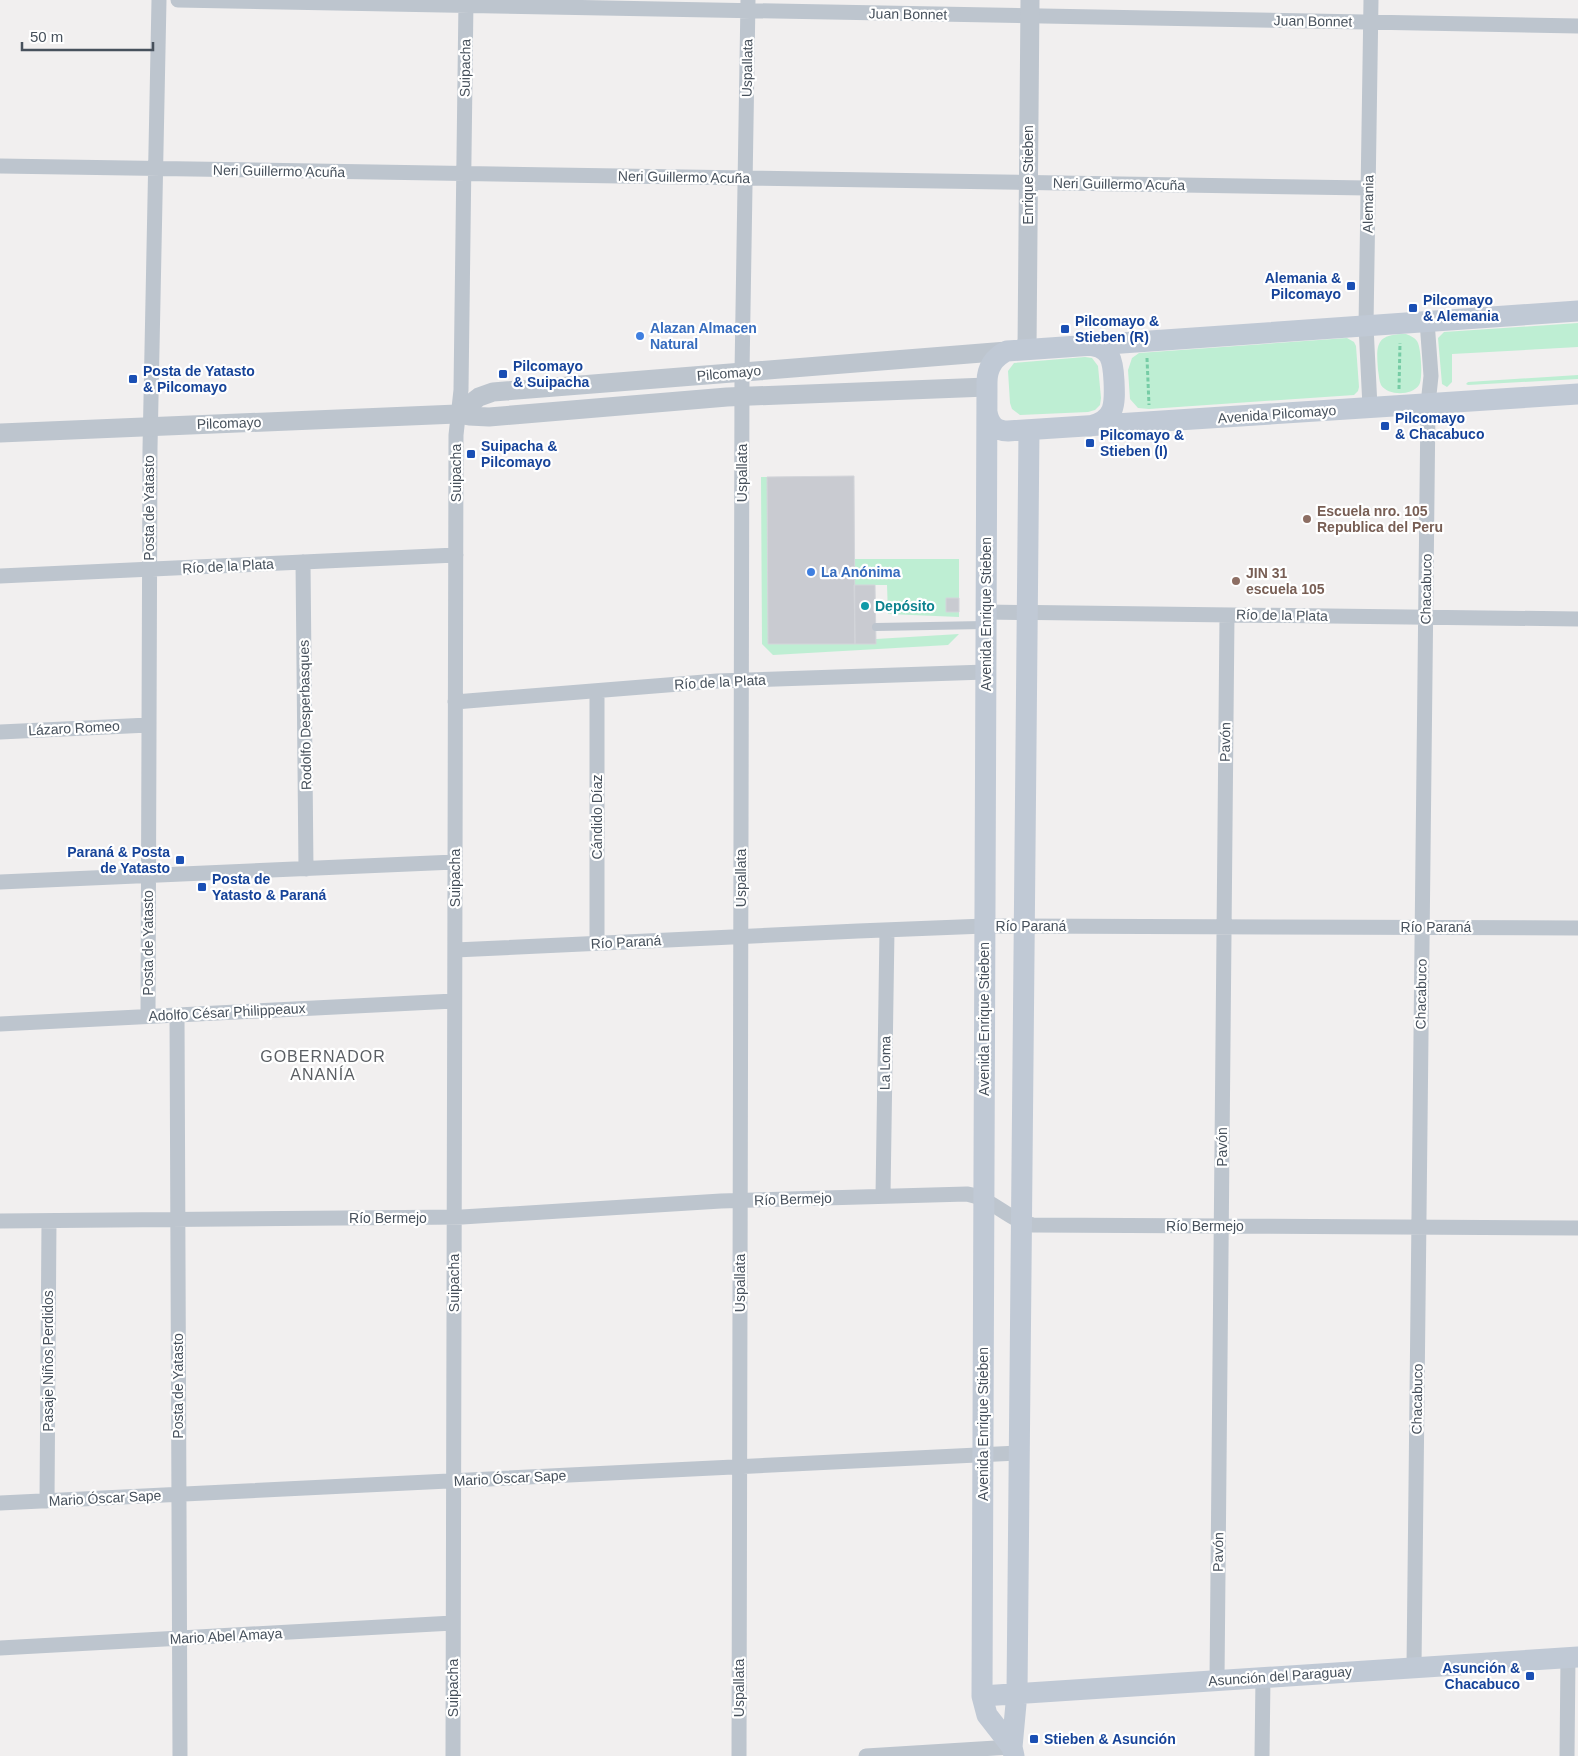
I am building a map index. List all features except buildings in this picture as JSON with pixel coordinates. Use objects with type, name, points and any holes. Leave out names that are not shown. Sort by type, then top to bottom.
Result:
[{"type":"main road","points":[[1017,350],[1578,311]]},
{"type":"main road","points":[[1084,346],[1095,346],[1104,350],[1110,357],[1114,367],[1114,406],[1106,418],[1097,424],[1089,426]]},
{"type":"main road","name":"Avenida Enrique Stieben","points":[[982,1696],[987,387],[988,372],[998,356],[1017,350]]},
{"type":"main road","name":"Avenida Pilcomayo","points":[[987,412],[988,419],[996,429],[1004,431],[1578,394]]},
{"type":"main road","points":[[1013,1752],[1017,1693],[1028,430]]},
{"type":"main road","name":"Asunción del Paraguay","points":[[982,1696],[1573,1657]]},
{"type":"main road","points":[[982,1696],[986,1715],[1013,1752]]},
{"type":"street","name":"Posta de Yatasto","points":[[148,1016],[150,427],[159,0]]},
{"type":"street","name":"Juan Bonnet","points":[[178,0],[1030,8],[1371,22],[1578,26]]},
{"type":"street","name":"Alemania","points":[[1370,408],[1366,326],[1371,0]]},
{"type":"street","name":"Suipacha","points":[[453,1756],[456,435],[460,390],[466,3]]},
{"type":"street","name":"Uspallata","points":[[739,1756],[742,372],[748,5]]},
{"type":"street","name":"Enrique Stieben","points":[[1017,350],[1028,182],[1030,8]]},
{"type":"street","name":"Neri Guillermo Acuña","points":[[0,166],[1368,188]]},
{"type":"street","name":"Chacabuco","points":[[1414,1667],[1425,617],[1428,404],[1431,376],[1427,321]]},
{"type":"street","name":"Pilcomayo","points":[[458,414],[479,397],[493,392],[1017,350]]},
{"type":"street","name":"Pilcomayo","points":[[0,433],[458,414],[489,417],[742,397],[987,387]]},
{"type":"street","name":"Río de la Plata","points":[[0,576],[456,555]]},
{"type":"street","name":"Rodolfo Desperbasques","points":[[303,562],[306,869]]},
{"type":"street","name":"Río de la Plata","points":[[986,618],[1027,612],[1578,619]]},
{"type":"street","name":"Pavón","points":[[1217,1680],[1227,615]]},
{"type":"street","name":"Río de la Plata","points":[[455,702],[741,680],[986,672]]},
{"type":"street","name":"Cándido Díaz","points":[[597,691],[597,943]]},
{"type":"street","name":"Lázaro Romeo","points":[[0,732],[149,725]]},
{"type":"street","points":[[0,882],[455,862]]},
{"type":"street","name":"Río Paraná","points":[[455,950],[985,926],[1578,928]]},
{"type":"street","name":"La Loma","points":[[884,1196],[887,930]]},
{"type":"street","name":"Adolfo César Philippeaux","points":[[0,1024],[454,1001]]},
{"type":"street","name":"Posta de Yatasto","points":[[177,1015],[180,1756]]},
{"type":"street","name":"Río Bermejo","points":[[0,1221],[454,1217],[740,1200],[968,1194],[984,1200],[1021,1222],[1039,1226],[1578,1228]]},
{"type":"street","name":"Pasaje Niños Perdidos","points":[[47,1501],[49,1221]]},
{"type":"street","name":"Mario Óscar Sape","points":[[0,1503],[1019,1452]]},
{"type":"street","name":"Mario Abel Amaya","points":[[0,1648],[453,1623]]},
{"type":"street","points":[[1567,1756],[1573,1657]]},
{"type":"street","points":[[1262,1756],[1263,1677]]},
{"type":"street","points":[[866,1756],[1013,1752]]},
{"type":"lane","points":[[876,627],[959,625],[986,618]]},
{"type":"path","points":[[1399,392],[1400,334]]},
{"type":"path","points":[[1147,353],[1149,409]]},
{"type":"green space","points":[[1578,323],[1578,347],[1452,354],[1452,382],[1447,387],[1442,384],[1438,338],[1444,332]]},
{"type":"green space","points":[[1406,334],[1418,343],[1421,364],[1420,382],[1416,389],[1406,393],[1394,393],[1384,389],[1380,383],[1377,361],[1378,347],[1383,339],[1389,336]]},
{"type":"green space","points":[[1347,338],[1354,342],[1356,346],[1359,387],[1354,395],[1149,409],[1138,408],[1130,399],[1128,370],[1132,358],[1139,353]]},
{"type":"green space","points":[[1092,358],[1098,366],[1101,398],[1100,405],[1095,410],[1088,412],[1020,415],[1012,409],[1008,371],[1014,363]]},
{"type":"green space","points":[[1578,375],[1578,379],[1466,384],[1468,382]]},
{"type":"green space","points":[[761,477],[767,477],[768,644],[875,644],[876,639],[959,634],[948,645],[773,655],[762,644]]},
{"type":"green space","points":[[854,559],[959,559],[959,617],[888,614],[887,585],[854,585]]},
{"type":"place","name":"Alemania & Pilcomayo","points":[[1351,286]]},
{"type":"place","name":"Pilcomayo & Alemania","points":[[1413,308]]},
{"type":"place","name":"Pilcomayo & Stieben (R)","points":[[1065,329]]},
{"type":"place","name":"Alazan Almacen Natural","points":[[640,336]]},
{"type":"place","name":"Pilcomayo & Suipacha","points":[[503,374]]},
{"type":"place","name":"Posta de Yatasto & Pilcomayo","points":[[133,379]]},
{"type":"place","name":"Pilcomayo & Chacabuco","points":[[1385,426]]},
{"type":"place","name":"Pilcomayo & Stieben (I)","points":[[1090,443]]},
{"type":"place","name":"Suipacha & Pilcomayo","points":[[471,454]]},
{"type":"place","name":"Escuela nro. 105 Republica del Peru","points":[[1307,519]]},
{"type":"place","name":"La Anónima","points":[[811,572]]},
{"type":"place","name":"JIN 31 escuela 105","points":[[1236,581]]},
{"type":"place","name":"Depósito","points":[[865,606]]},
{"type":"place","name":"Paraná & Posta de Yatasto","points":[[180,860]]},
{"type":"place","name":"Posta de Yatasto & Paraná","points":[[202,887]]},
{"type":"place","name":"Asunción & Chacabuco","points":[[1530,1676]]},
{"type":"place","name":"Stieben & Asunción","points":[[1034,1739]]},
{"type":"district","name":"GOBERNADOR ANANÍA","points":[[323,1065]]}]
